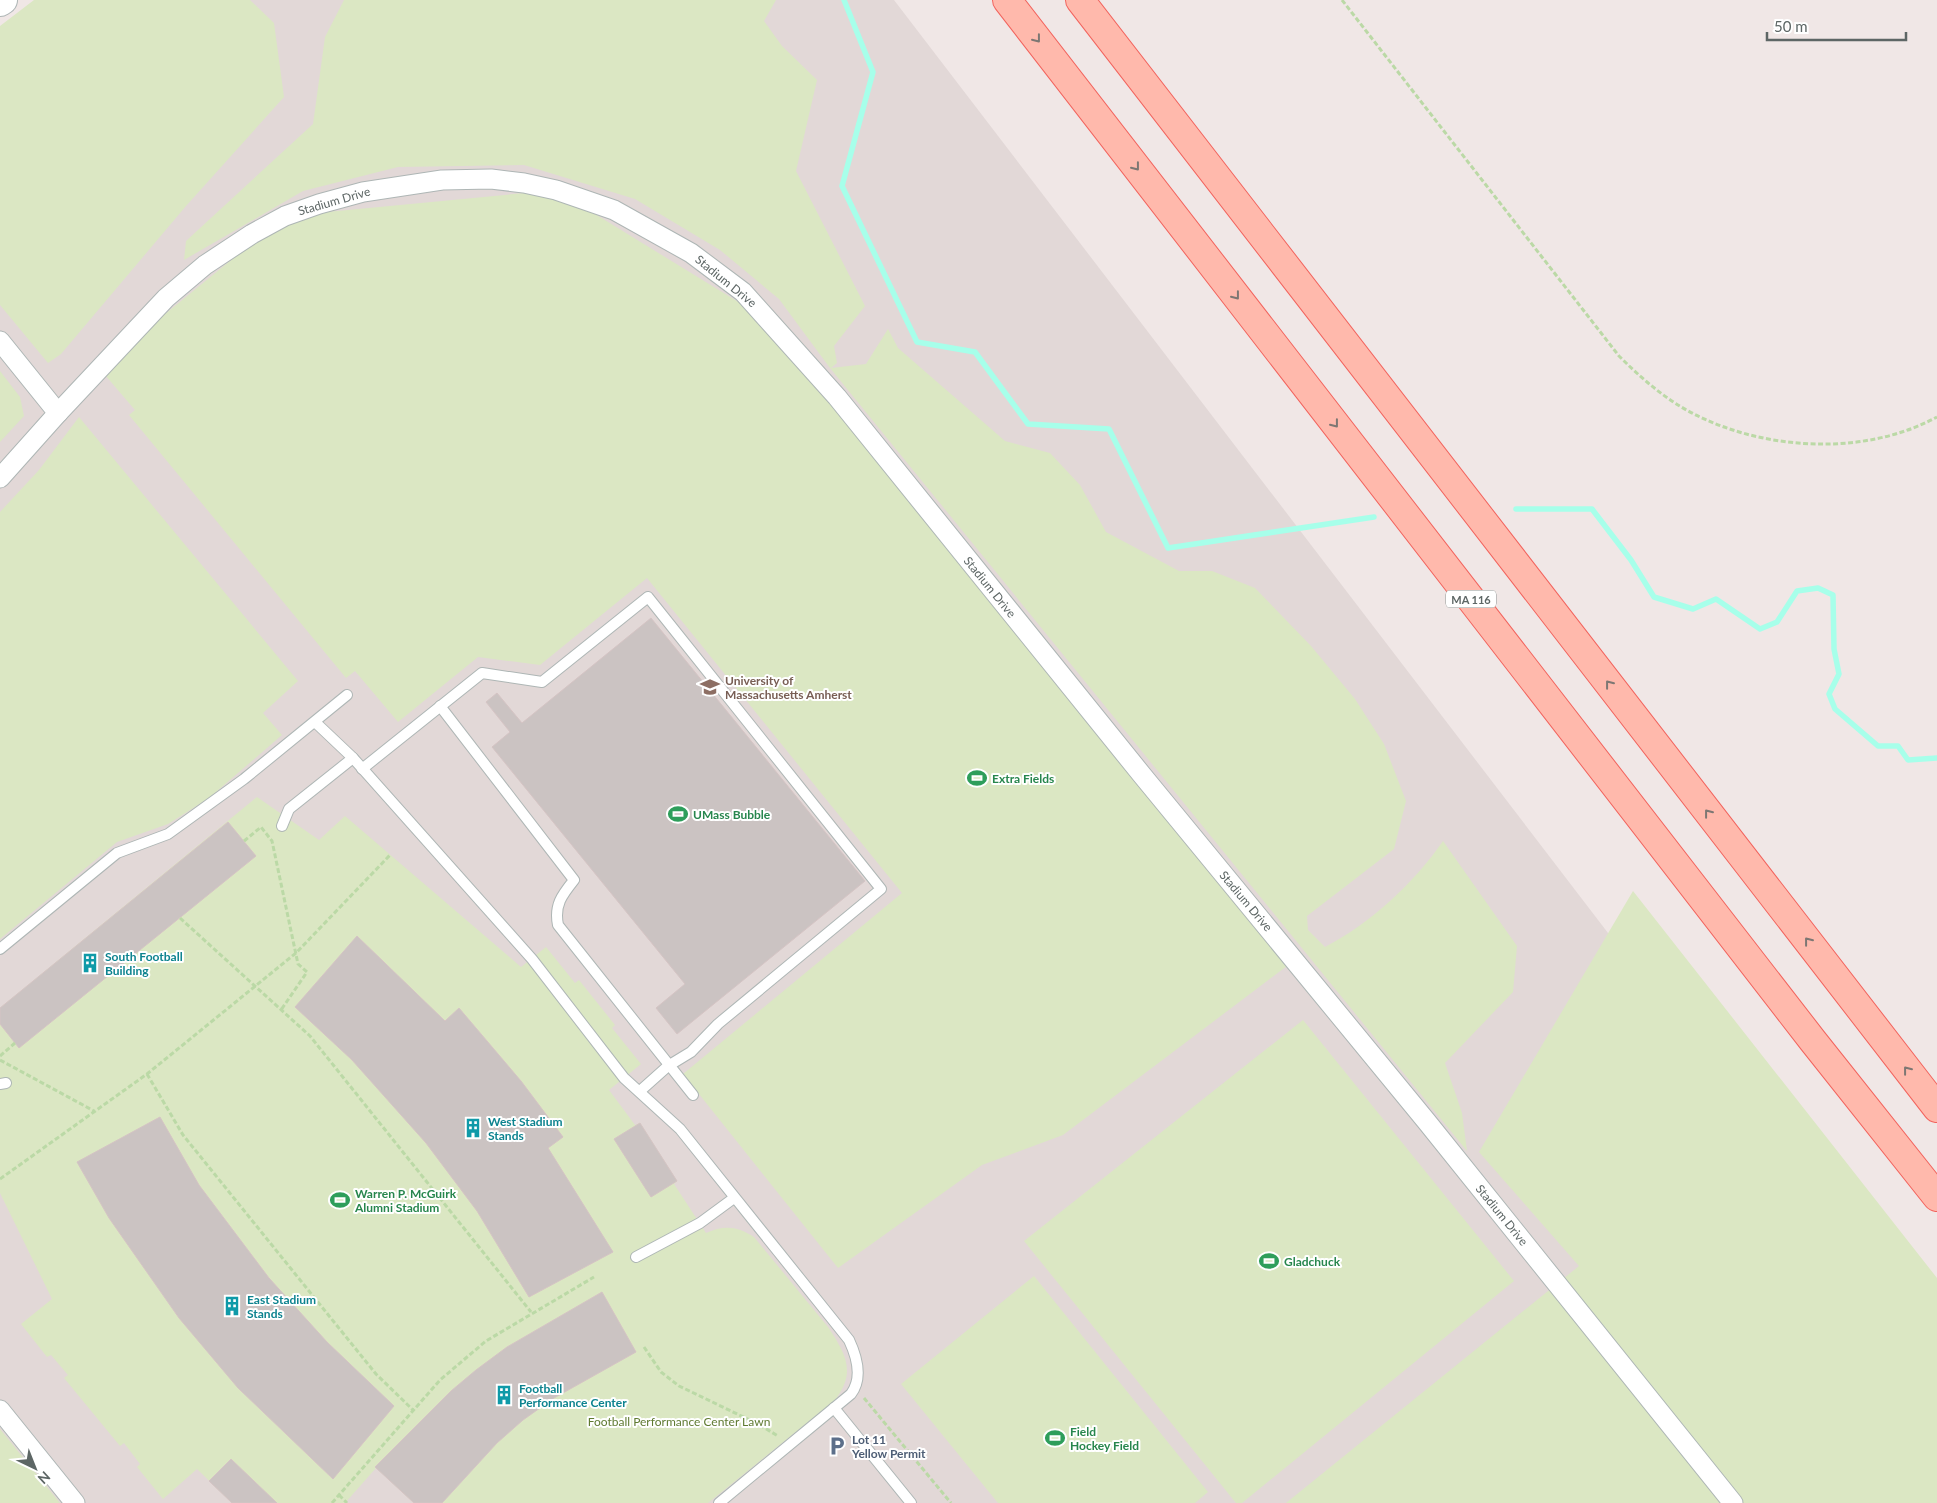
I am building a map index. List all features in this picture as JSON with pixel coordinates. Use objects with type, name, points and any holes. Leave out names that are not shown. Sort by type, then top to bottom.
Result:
[{"type":"main road","name":"MA 116","points":[[1007,0],[1813,1041],[1937,1197]]},
{"type":"main road","points":[[1080,0],[1937,1108]]},
{"type":"street","name":"Stadium Drive","points":[[0,478],[143,322],[190,277],[269,225],[302,210],[336,199],[390,186],[442,180],[491,179],[524,183],[564,192],[614,210],[691,253],[743,292],[838,397],[1148,782],[1421,1114],[1733,1503]]},
{"type":"street","points":[[0,341],[58,413]]},
{"type":"street","points":[[0,1410],[75,1503]]},
{"type":"lane","points":[[362,768],[482,673],[542,682],[648,597],[881,888],[718,1024],[691,1052],[668,1066],[640,1091]]},
{"type":"lane","points":[[0,949],[117,853],[168,834],[244,779],[347,696]]},
{"type":"lane","points":[[440,706],[574,880],[563,894],[555,912],[558,925],[668,1066],[693,1095]]},
{"type":"lane","points":[[315,722],[353,758],[532,959],[624,1078],[680,1129],[734,1198],[837,1322],[849,1340],[857,1365],[856,1388],[719,1503]]},
{"type":"lane","points":[[282,826],[289,809],[353,758]]},
{"type":"lane","points":[[636,1257],[700,1223],[734,1198]]},
{"type":"lane","points":[[834,1408],[911,1503]]},
{"type":"path","points":[[1342,0],[1619,356],[1647,382],[1678,404],[1711,422],[1748,435],[1785,442],[1823,444],[1861,441],[1898,432],[1937,417]]},
{"type":"path","points":[[244,841],[261,827],[272,841],[298,964],[308,972],[281,1010]]},
{"type":"path","points":[[0,1179],[146,1074],[296,953],[391,854]]},
{"type":"path","points":[[180,918],[310,1036],[531,1312]]},
{"type":"path","points":[[0,1056],[16,1043]]},
{"type":"path","points":[[0,1060],[94,1111]]},
{"type":"path","points":[[146,1074],[183,1135],[376,1374],[413,1410]]},
{"type":"path","points":[[332,1503],[440,1380],[486,1341],[531,1312],[594,1277]]},
{"type":"path","points":[[644,1347],[661,1372],[674,1383],[758,1424],[790,1445]]},
{"type":"path","points":[[856,1388],[951,1503]]},
{"type":"path","points":[[339,1495],[347,1503]]},
{"type":"shaded area","name":"University of Massachusetts Amherst","points":[[46,0],[894,0],[1918,1338],[1937,1503],[0,1503],[0,37]]},
{"type":"green space","points":[[34,0],[250,0],[274,23],[284,97],[186,206],[61,354],[48,363],[0,305],[0,26]]},
{"type":"green space","points":[[344,0],[776,0],[764,21],[782,46],[817,80],[796,171],[865,306],[834,346],[837,363],[831,368],[866,364],[888,329],[898,348],[1005,441],[1050,453],[1080,485],[1106,532],[1179,571],[1212,571],[1255,588],[1311,646],[1355,699],[1384,744],[1406,801],[1394,849],[1307,916],[1308,930],[1325,947],[1359,926],[1390,901],[1419,872],[1443,841],[1517,946],[1513,992],[1445,1063],[1462,1113],[1467,1151],[830,368],[779,299],[720,250],[635,199],[524,165],[398,167],[303,191],[184,260],[186,241],[313,124],[325,37]]},
{"type":"green space","name":"Extra Fields","points":[[556,190],[774,324],[1295,960],[1063,1135],[982,1165],[838,1268],[683,1074],[902,893],[647,578],[540,665],[478,657],[398,722],[355,671],[346,678],[129,415],[135,410],[99,368],[285,216]]},
{"type":"green space","points":[[0,371],[20,397],[24,416],[0,442]]},
{"type":"green space","points":[[79,417],[298,681],[263,713],[282,735],[209,798],[168,824],[117,842],[0,939],[0,512],[39,470]]},
{"type":"green space","name":"Football Performance Center Lawn","points":[[257,797],[319,840],[345,816],[521,967],[546,947],[575,983],[579,980],[615,1025],[612,1028],[641,1064],[609,1090],[635,1125],[640,1123],[677,1181],[674,1184],[706,1233],[730,1228],[754,1237],[828,1327],[840,1346],[846,1364],[847,1372],[841,1391],[834,1401],[708,1503],[414,1503],[376,1468],[345,1503],[232,1503],[197,1469],[163,1499],[137,1467],[140,1464],[124,1443],[120,1446],[64,1378],[68,1375],[51,1355],[47,1357],[21,1324],[52,1299],[0,1193],[0,1008]]},
{"type":"green space","points":[[1633,891],[1937,1278],[1937,1503],[1286,1503],[1579,1266],[1479,1152]]},
{"type":"green space","name":"Gladchuck","points":[[1303,1020],[1514,1281],[1242,1503],[1236,1503],[1024,1241]]},
{"type":"green space","name":"Field Hockey Field","points":[[1034,1276],[1208,1492],[1195,1503],[998,1503],[901,1384]]},
{"type":"green space","points":[[0,1429],[60,1503],[0,1503]]},
{"type":"building","name":"UMass Bubble","points":[[651,618],[865,881],[677,1034],[656,1008],[685,984],[492,747],[510,732],[486,702],[497,693],[522,723]]},
{"type":"building","name":"South Football Building","points":[[228,822],[256,856],[19,1048],[0,1024],[0,1008]]},
{"type":"building","name":"West Stadium Stands","points":[[357,936],[445,1021],[459,1008],[521,1081],[563,1137],[548,1148],[613,1252],[529,1297],[477,1211],[426,1143],[352,1060],[295,1007]]},
{"type":"building","name":"East Stadium Stands","points":[[160,1117],[199,1185],[269,1278],[327,1342],[394,1406],[333,1479],[238,1388],[179,1318],[109,1218],[77,1162]]},
{"type":"building","points":[[640,1123],[677,1181],[651,1197],[614,1139]]},
{"type":"building","name":"Football Performance Center","points":[[602,1292],[636,1352],[554,1398],[523,1420],[497,1443],[442,1503],[414,1503],[375,1467],[451,1391],[476,1370],[507,1347]]},
{"type":"building","points":[[231,1459],[277,1503],[232,1503],[209,1481]]},
{"type":"waterway","points":[[844,0],[873,72],[842,186],[917,342],[975,352],[1028,424],[1109,429],[1168,548],[1374,517]]},
{"type":"waterway","points":[[1516,509],[1592,509],[1631,560],[1654,597],[1693,609],[1716,599],[1760,629],[1777,622],[1797,591],[1818,588],[1833,595],[1834,649],[1839,674],[1829,694],[1835,709],[1878,746],[1898,746],[1908,760],[1937,758]]},
{"type":"place","name":"University of Massachusetts Amherst","points":[[710,687]]},
{"type":"place","name":"Extra Fields","points":[[977,778]]},
{"type":"place","name":"UMass Bubble","points":[[678,814]]},
{"type":"place","name":"South Football Building","points":[[90,963]]},
{"type":"place","name":"West Stadium Stands","points":[[473,1128]]},
{"type":"place","name":"Warren P. McGuirk Alumni Stadium","points":[[340,1200]]},
{"type":"place","name":"Gladchuck","points":[[1269,1261]]},
{"type":"place","name":"East Stadium Stands","points":[[232,1306]]},
{"type":"place","name":"Football Performance Center","points":[[504,1395]]},
{"type":"place","name":"Field Hockey Field","points":[[1055,1438]]},
{"type":"place","name":"Lot 11 Yellow Permit","points":[[837,1446]]}]
